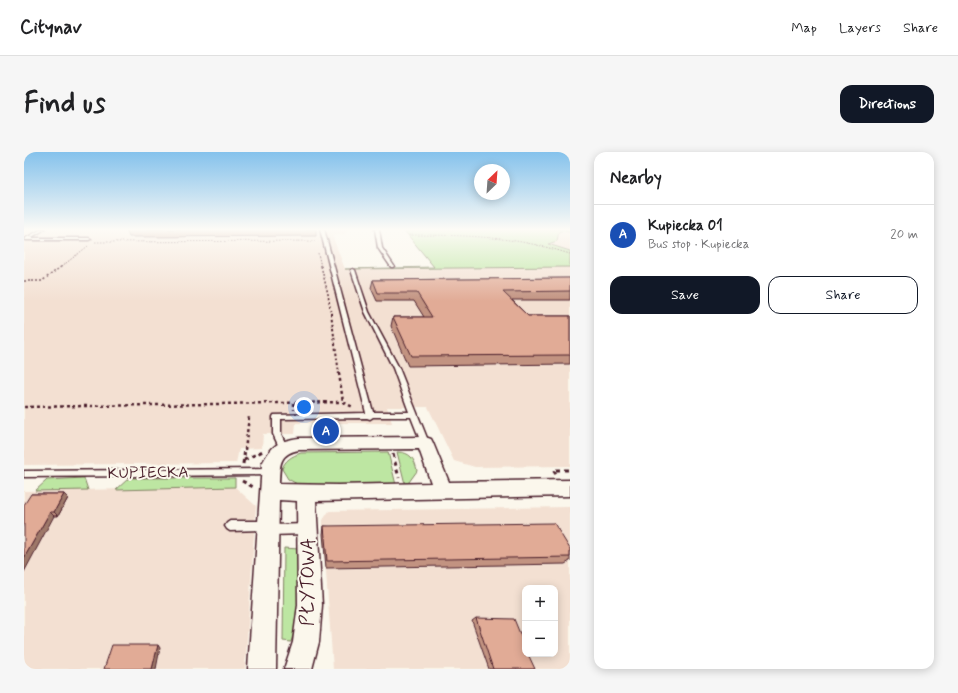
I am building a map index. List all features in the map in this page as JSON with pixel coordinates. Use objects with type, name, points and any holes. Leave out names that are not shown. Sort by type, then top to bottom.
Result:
[{"type":"street","points":[[262,669],[271,464],[283,447],[299,444],[425,443],[443,490]]},
{"type":"street","name":"KUPIECKA","points":[[271,482],[306,493],[570,488]]},
{"type":"street","name":"PŁYTOWA","points":[[298,669],[306,642],[310,606],[306,493]]},
{"type":"lane","points":[[328,253],[370,416]]},
{"type":"lane","points":[[383,253],[392,266]]},
{"type":"lane","points":[[353,270],[367,312],[396,368],[425,443]]},
{"type":"lane","points":[[283,447],[277,434],[277,417],[414,414]]},
{"type":"lane","name":"KUPIECKA","points":[[24,474],[242,472],[271,482]]},
{"type":"lane","points":[[230,526],[308,529]]},
{"type":"path","points":[[24,281],[42,281],[78,253]]},
{"type":"path","points":[[318,253],[328,294],[343,402]]},
{"type":"path","points":[[24,407],[343,402],[370,416]]},
{"type":"path","points":[[242,472],[249,417]]},
{"type":"shaded area","points":[[24,253],[339,253],[345,269],[570,267],[570,466],[475,467],[454,461],[428,407],[387,407],[392,423],[296,423],[295,434],[263,434],[262,448],[239,449],[236,463],[24,465]]},
{"type":"shaded area","points":[[235,487],[256,506],[245,669],[24,669],[24,491]]},
{"type":"shaded area","points":[[570,507],[570,669],[333,669],[323,520],[329,511]]},
{"type":"green space","points":[[423,253],[570,253],[570,267],[345,269],[434,267]]},
{"type":"green space","points":[[388,452],[396,485],[301,486],[288,479],[282,469],[289,459],[301,453]]},
{"type":"green space","points":[[397,452],[402,452],[409,455],[413,460],[417,471],[409,482],[405,484]]},
{"type":"green space","points":[[84,478],[88,490],[35,491],[47,480]]},
{"type":"green space","points":[[129,478],[235,478],[235,487],[116,490]]},
{"type":"green space","points":[[284,548],[299,549],[301,622],[297,621],[291,642],[283,641]]},
{"type":"building","points":[[570,278],[570,291],[503,292],[528,316],[570,316],[570,355],[411,356],[393,317],[432,317],[417,293],[378,293],[373,280]]},
{"type":"building","points":[[31,494],[64,494],[54,512],[50,512],[24,558],[24,505]]},
{"type":"building","points":[[554,523],[570,549],[570,557],[327,561],[324,526]]},
{"type":"building","points":[[476,618],[514,619],[522,639],[522,657],[529,657],[535,669],[493,669]]},
{"type":"building","points":[[112,645],[158,645],[152,669],[104,669]]},
{"type":"place","name":"Kupiecka 01","points":[[326,431]]}]
